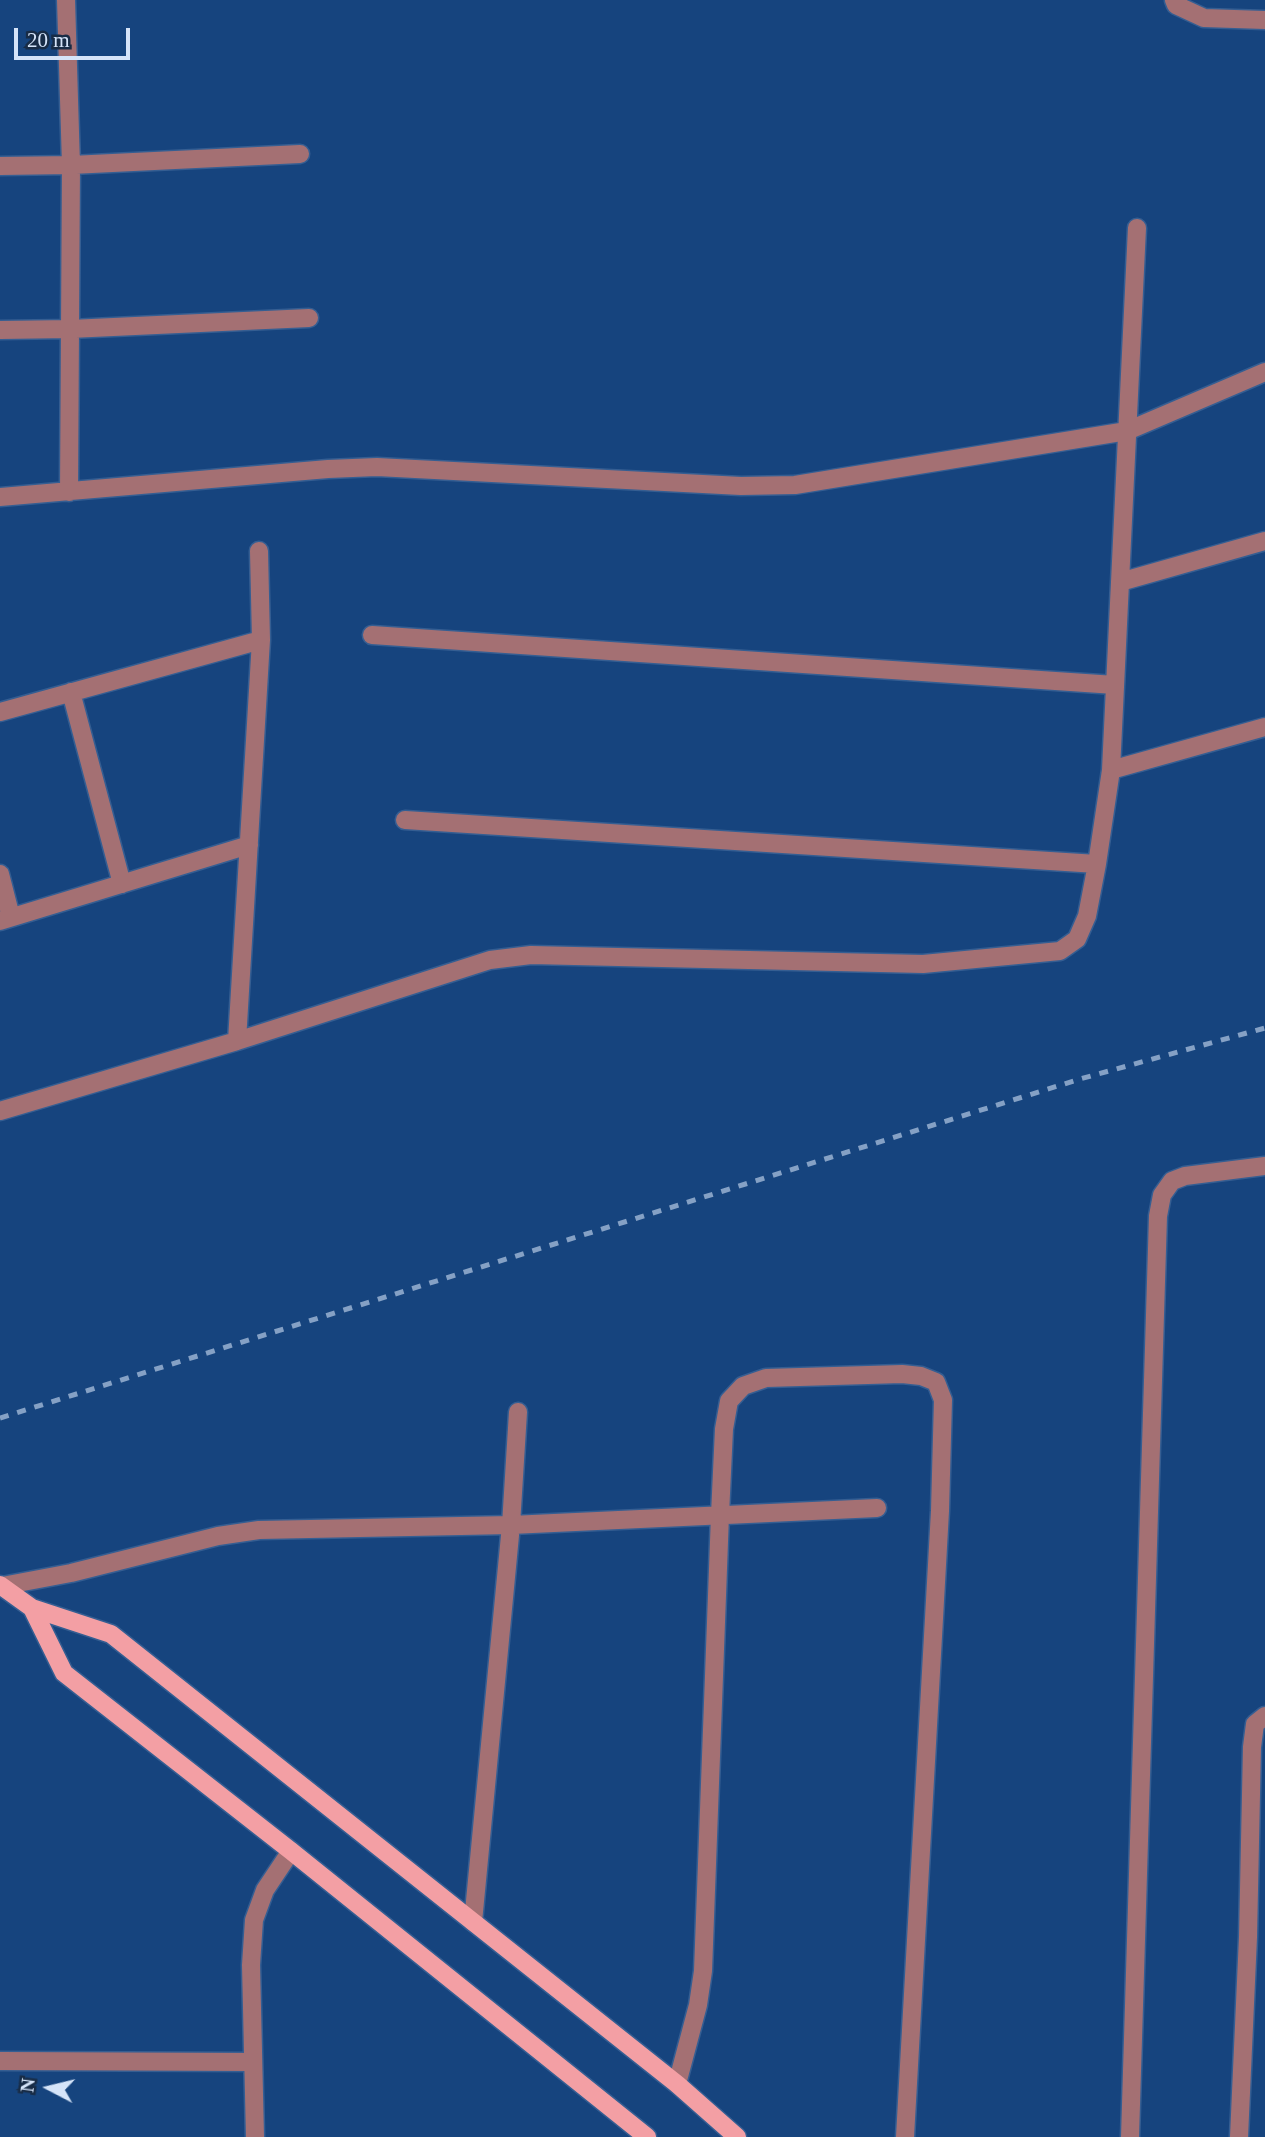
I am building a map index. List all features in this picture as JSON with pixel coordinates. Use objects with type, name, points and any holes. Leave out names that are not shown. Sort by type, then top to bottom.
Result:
[{"type":"main road","points":[[1,1586],[32,1608],[111,1633],[677,2084],[737,2137]]},
{"type":"main road","points":[[32,1608],[64,1673],[647,2137]]},
{"type":"street","points":[[66,0],[71,165],[69,492]]},
{"type":"street","points":[[1174,0],[1176,5],[1203,18],[1265,20]]},
{"type":"street","points":[[0,166],[300,154]]},
{"type":"street","points":[[1,1106],[237,1041],[490,960],[531,955],[923,964],[1060,951],[1077,939],[1087,916],[1111,770],[1137,228]]},
{"type":"street","points":[[0,330],[309,318]]},
{"type":"street","points":[[0,497],[377,467],[741,486],[795,485],[1127,431],[1265,372]]},
{"type":"street","points":[[1120,582],[1265,541]]},
{"type":"street","points":[[237,1041],[261,640],[259,551]]},
{"type":"street","points":[[372,635],[1115,685]]},
{"type":"street","points":[[0,712],[261,640]]},
{"type":"street","points":[[71,692],[122,884]]},
{"type":"street","points":[[1111,770],[1265,727]]},
{"type":"street","points":[[405,820],[1097,864]]},
{"type":"street","points":[[0,874],[6,919],[249,845]]},
{"type":"street","points":[[1130,2137],[1158,1216],[1162,1195],[1172,1181],[1185,1176],[1265,1166]]},
{"type":"street","points":[[677,2084],[698,2005],[703,1971],[720,1515],[724,1429],[729,1401],[743,1386],[766,1378],[902,1374],[921,1376],[936,1382],[943,1400],[940,1511],[905,2137]]},
{"type":"street","points":[[473,1922],[511,1525],[519,1412]]},
{"type":"street","points":[[1,1586],[71,1573],[218,1536],[259,1530],[511,1525],[877,1508]]},
{"type":"street","points":[[1239,2137],[1256,1938],[1252,1747],[1255,1724],[1265,1716]]},
{"type":"street","points":[[255,2137],[251,1965],[254,1920],[265,1890],[291,1851]]},
{"type":"street","points":[[0,2061],[253,2062]]},
{"type":"railway","points":[[0,1418],[1080,1079],[1265,1028]]}]
